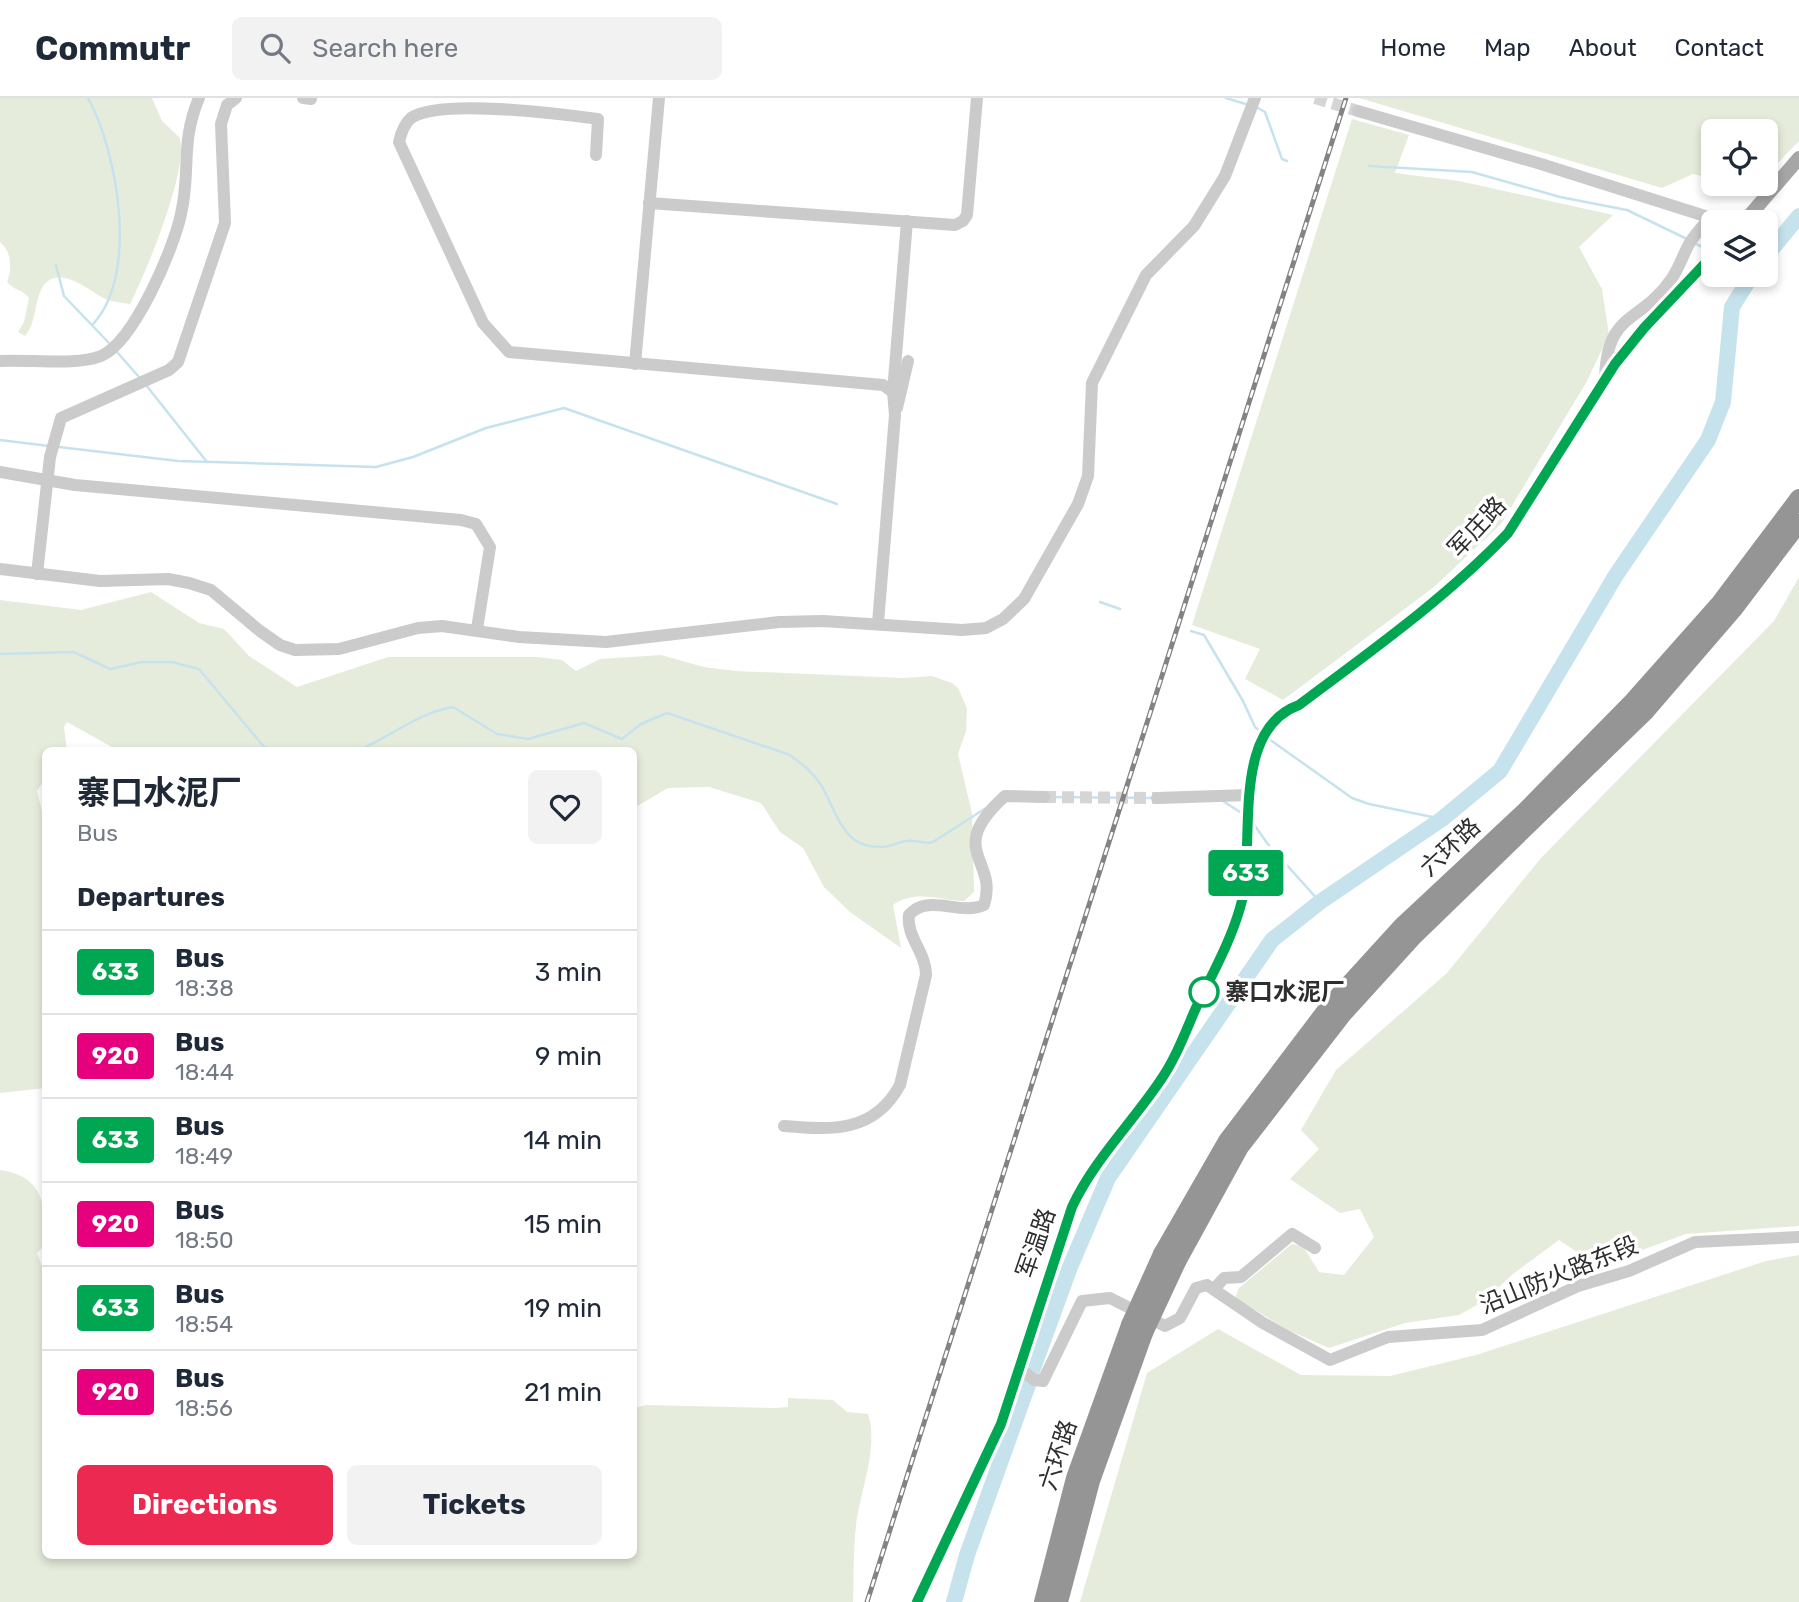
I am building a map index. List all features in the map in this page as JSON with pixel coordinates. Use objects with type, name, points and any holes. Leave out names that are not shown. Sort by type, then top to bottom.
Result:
[{"type":"highway","name":"六环路","points":[[1170,1258],[1227,1141],[1331,1005],[1402,926],[1525,811],[1633,701],[1720,603],[1799,498]]},
{"type":"highway","name":"六环路","points":[[1170,1258],[1240,1147],[1343,1014],[1414,936],[1646,711],[1733,610],[1799,523]]},
{"type":"highway","points":[[1137,1329],[1170,1258]]},
{"type":"highway","name":"六环路","points":[[1043,1602],[1075,1478],[1137,1329]]},
{"type":"highway","name":"六环路","points":[[1059,1602],[1091,1481],[1137,1329]]},
{"type":"main road","points":[[1754,210],[1799,159]]},
{"type":"main road","name":"军庄路","points":[[1249,795],[1251,775],[1260,746],[1273,722],[1283,711],[1299,705],[1388,639],[1487,555],[1521,514],[1605,381],[1644,328],[1701,268]]},
{"type":"main road","name":"军温路","points":[[917,1602],[988,1458],[1072,1207],[1085,1179],[1162,1079],[1231,934],[1245,886],[1249,795]]},
{"type":"street","points":[[0,360],[88,360],[114,349],[132,326],[157,279],[181,215],[186,135],[199,98]]},
{"type":"street","points":[[37,574],[50,457],[61,418],[151,378],[178,362],[225,222],[221,124],[227,105],[236,98]]},
{"type":"street","points":[[303,98],[311,99]]},
{"type":"street","points":[[635,364],[659,98]]},
{"type":"street","points":[[649,203],[955,225],[963,222],[967,215],[977,98]]},
{"type":"street","points":[[0,569],[100,580],[168,579],[189,583],[211,590],[260,631],[280,645],[295,650],[339,649],[418,628],[477,629],[519,637],[606,642],[779,622],[878,623],[975,630],[1003,619],[1024,598],[1085,489],[1092,383],[1146,275],[1199,220],[1225,176],[1255,98]]},
{"type":"street","points":[[596,155],[598,119],[520,109],[467,107],[424,113],[412,117],[405,125],[399,142],[483,323],[503,348],[516,354],[884,385],[892,392]]},
{"type":"street","points":[[1358,111],[1541,164],[1701,216]]},
{"type":"street","points":[[895,415],[892,392],[907,221]]},
{"type":"street","points":[[1605,381],[1605,352],[1610,341],[1622,324],[1671,280],[1690,243],[1701,229]]},
{"type":"street","points":[[878,623],[895,415],[908,361]]},
{"type":"street","points":[[0,472],[48,480],[461,520],[475,524],[490,547],[477,629]]},
{"type":"street","points":[[1157,798],[1249,795]]},
{"type":"street","points":[[784,1126],[824,1129],[866,1121],[882,1112],[893,1099],[900,1085],[926,975],[924,957],[908,924],[909,915],[924,905],[975,909],[984,905],[986,889],[975,841],[979,824],[1005,796],[1044,797]]},
{"type":"street","points":[[1018,1367],[1034,1380],[1043,1381],[1082,1301],[1110,1298],[1165,1326],[1180,1318],[1196,1288],[1207,1285],[1214,1289],[1224,1278],[1241,1277],[1292,1234],[1315,1248]]},
{"type":"street","name":"沿山防火路东段","points":[[1214,1289],[1263,1323],[1330,1360],[1388,1337],[1482,1330],[1578,1286],[1629,1271],[1695,1242],[1799,1237]]},
{"type":"green space","points":[[0,98],[152,98],[162,121],[179,137],[179,171],[173,194],[146,270],[130,304],[108,300],[74,281],[55,278],[47,281],[41,290],[29,331],[25,336],[18,332],[24,322],[29,298],[7,282],[10,261],[7,250],[0,242]]},
{"type":"green space","points":[[1359,98],[1799,98],[1799,141],[1778,163],[1778,119],[1701,119],[1701,176],[1693,174],[1662,188]]},
{"type":"green space","points":[[1352,119],[1409,135],[1395,173],[1459,181],[1613,215],[1579,247],[1602,289],[1609,335],[1586,383],[1501,524],[1434,587],[1283,700],[1245,679],[1260,649],[1192,625]]},
{"type":"green space","points":[[1799,577],[1799,1226],[1686,1234],[1598,1266],[1559,1240],[1513,1274],[1484,1301],[1459,1315],[1405,1323],[1329,1348],[1288,1330],[1235,1298],[1239,1288],[1292,1244],[1303,1246],[1319,1272],[1344,1275],[1374,1237],[1360,1209],[1340,1213],[1290,1179],[1319,1149],[1301,1130],[1336,1070],[1447,973],[1541,858],[1774,621]]},
{"type":"green space","points":[[151,592],[199,623],[224,629],[249,656],[297,687],[388,657],[538,657],[562,660],[576,671],[600,659],[661,655],[704,667],[736,671],[903,678],[932,676],[958,688],[967,708],[966,731],[958,754],[972,813],[974,892],[964,901],[919,896],[901,900],[893,905],[901,948],[850,912],[824,887],[803,848],[780,832],[761,803],[709,787],[668,788],[637,806],[637,747],[112,747],[67,722],[64,727],[66,747],[42,747],[42,784],[37,791],[42,811],[42,1088],[0,1093],[0,600],[81,610]]},
{"type":"green space","points":[[0,1170],[26,1179],[40,1196],[42,1203],[42,1248],[37,1253],[42,1266],[42,1559],[637,1559],[637,1407],[646,1405],[775,1408],[788,1407],[788,1398],[833,1400],[847,1412],[868,1414],[871,1427],[868,1470],[856,1526],[853,1602],[0,1602]]},
{"type":"green space","points":[[1799,1255],[1799,1602],[1080,1602],[1147,1373],[1218,1329],[1301,1375],[1390,1376],[1476,1355],[1766,1261]]},
{"type":"waterway","points":[[88,98],[99,121],[115,181],[120,245],[116,276],[107,302],[93,324]]},
{"type":"waterway","points":[[1226,98],[1249,105]]},
{"type":"waterway","points":[[1256,107],[1265,112],[1282,159],[1287,161]]},
{"type":"waterway","points":[[1369,166],[1472,172],[1560,197],[1627,210],[1687,239]]},
{"type":"waterway","points":[[1778,241],[1799,216]]},
{"type":"waterway","points":[[1696,244],[1701,246]]},
{"type":"waterway","points":[[56,265],[64,296],[109,343]]},
{"type":"waterway","points":[[1032,1371],[1070,1267],[1108,1178],[1272,940],[1320,902],[1442,819],[1500,771],[1616,575],[1708,440],[1723,402],[1732,307],[1744,287]]},
{"type":"waterway","points":[[116,351],[139,377]]},
{"type":"waterway","points":[[146,385],[207,462]]},
{"type":"waterway","points":[[59,447],[178,461],[376,467],[413,457],[486,428],[564,408],[837,504]]},
{"type":"waterway","points":[[0,440],[49,446]]},
{"type":"waterway","points":[[1100,602],[1120,609]]},
{"type":"waterway","points":[[1191,631],[1204,635],[1243,701],[1255,727],[1261,732]]},
{"type":"waterway","points":[[0,654],[74,652],[110,669],[142,662],[172,662],[199,669],[264,747]]},
{"type":"waterway","points":[[365,747],[428,714],[453,707],[497,734],[528,739],[584,723],[622,739],[641,724],[667,713],[790,755],[818,780],[849,835],[868,846],[884,847],[911,841],[933,842],[986,808]]},
{"type":"waterway","points":[[1269,739],[1352,798],[1442,819]]},
{"type":"waterway","points":[[1048,797],[1154,798]]},
{"type":"waterway","points":[[1223,801],[1243,814]]},
{"type":"waterway","points":[[1253,823],[1267,843],[1320,902]]},
{"type":"waterway","points":[[954,1602],[967,1555],[1029,1382]]},
{"type":"tunnel","points":[[1315,98],[1358,111]]},
{"type":"tunnel","points":[[1044,797],[1157,798]]},
{"type":"railway","points":[[867,1602],[1346,98]]},
{"type":"bus line","name":"633","points":[[917,1602],[964,1500],[988,1458],[1072,1207],[1085,1179],[1162,1079],[1231,934],[1241,906],[1246,875],[1251,775],[1260,746],[1273,722],[1283,711],[1299,705],[1388,639],[1487,555],[1508,533],[1615,364],[1644,328],[1701,267]]},
{"type":"place","name":"寨口水泥厂","points":[[1204,992]]}]
